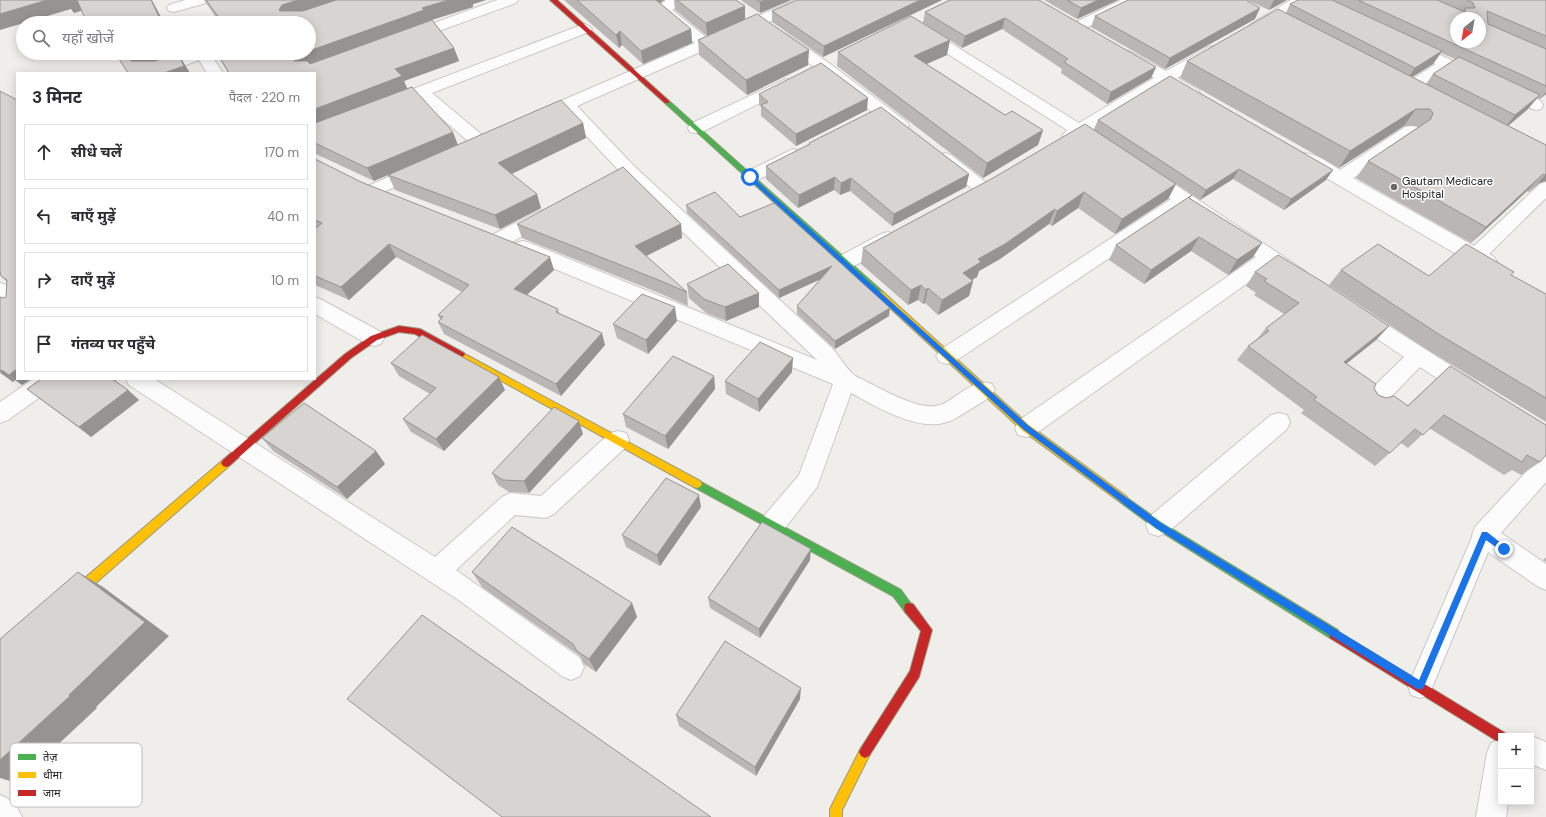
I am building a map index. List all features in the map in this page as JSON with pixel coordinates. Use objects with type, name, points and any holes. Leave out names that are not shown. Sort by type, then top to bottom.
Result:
[{"type":"street","points":[[174,9],[201,0]]},
{"type":"street","points":[[392,43],[511,0]]},
{"type":"street","points":[[552,0],[845,262],[1026,428],[1158,525],[1498,735]]},
{"type":"street","points":[[678,0],[669,4],[664,11],[706,44]]},
{"type":"street","points":[[524,124],[706,44],[753,17],[807,0]]},
{"type":"street","points":[[1077,27],[1132,0]]},
{"type":"street","points":[[1244,33],[1277,22],[1301,0]]},
{"type":"street","points":[[1252,9],[1277,22]]},
{"type":"street","points":[[923,16],[909,23],[1080,130],[1315,287]]},
{"type":"street","points":[[753,17],[875,115],[913,135]]},
{"type":"street","points":[[379,108],[584,29]]},
{"type":"street","points":[[1399,41],[1535,105]]},
{"type":"street","points":[[1054,146],[1165,78],[1224,44]]},
{"type":"street","points":[[1111,46],[1206,101]]},
{"type":"street","points":[[152,72],[184,60]]},
{"type":"street","points":[[207,60],[214,72]]},
{"type":"street","points":[[1406,90],[1447,64]]},
{"type":"street","points":[[696,128],[818,68]]},
{"type":"street","points":[[421,92],[481,143]]},
{"type":"street","points":[[567,105],[622,174],[825,354],[846,380]]},
{"type":"street","points":[[1340,178],[1411,130]]},
{"type":"street","points":[[750,177],[805,149]]},
{"type":"street","points":[[932,150],[982,188]]},
{"type":"street","points":[[1293,151],[1501,271]]},
{"type":"street","points":[[395,198],[367,186],[431,164]]},
{"type":"street","points":[[1475,256],[1546,188]]},
{"type":"street","points":[[947,356],[1184,199]]},
{"type":"street","points":[[562,207],[494,236],[846,380],[890,402],[921,415],[940,415],[984,390]]},
{"type":"street","points":[[845,262],[900,233]]},
{"type":"street","points":[[1026,428],[1270,257]]},
{"type":"street","points":[[0,290],[16,300]]},
{"type":"street","points":[[316,306],[374,338]]},
{"type":"street","points":[[1347,309],[1485,398]]},
{"type":"street","points":[[60,607],[348,356],[374,338],[399,329],[417,331],[773,524],[897,594],[927,630],[915,674],[866,750],[836,809],[836,817]]},
{"type":"street","points":[[1373,401],[1418,356]]},
{"type":"street","points":[[0,414],[48,380]]},
{"type":"street","points":[[139,380],[469,593],[572,668]]},
{"type":"street","points":[[773,524],[809,480],[846,380]]},
{"type":"street","points":[[1158,525],[1279,422]]},
{"type":"street","points":[[436,572],[510,504],[546,507],[618,440]]},
{"type":"street","points":[[1546,466],[1484,535],[1546,578]]},
{"type":"street","points":[[1534,751],[1546,756]]},
{"type":"street","points":[[1491,817],[1498,769]]},
{"type":"street","points":[[0,810],[7,817]]},
{"type":"lane","points":[[1420,686],[1484,535]]},
{"type":"building","points":[[0,0],[47,0],[0,14]]},
{"type":"building","points":[[77,0],[151,0],[159,16],[84,16]]},
{"type":"building","points":[[206,0],[298,0],[282,5],[279,10],[303,11],[336,0],[449,0],[422,8],[424,10],[316,49],[316,16],[218,16]]},
{"type":"building","points":[[577,0],[656,0],[691,29],[641,51],[620,31],[616,35]]},
{"type":"building","points":[[677,0],[736,0],[745,6],[706,23]]},
{"type":"building","points":[[797,0],[920,0],[824,46],[772,11]]},
{"type":"building","points":[[950,0],[1039,0],[1156,67],[1111,92],[1064,62],[1068,59],[1005,18],[965,36],[925,12]]},
{"type":"building","points":[[1067,0],[1098,0],[1081,8]]},
{"type":"building","points":[[1128,0],[1246,0],[1260,8],[1170,58],[1095,16]]},
{"type":"building","points":[[1298,0],[1332,0],[1442,51],[1415,68],[1290,4]]},
{"type":"building","points":[[1358,0],[1437,0],[1465,12],[1450,12],[1450,42]]},
{"type":"building","points":[[1467,0],[1546,0],[1546,36],[1487,11],[1488,24],[1546,49],[1546,86],[1463,48],[1486,48],[1486,12],[1465,12],[1465,8],[1475,8],[1473,3]]},
{"type":"building","points":[[1278,9],[1546,145],[1546,174],[1543,174],[1486,227],[1368,161],[1431,119],[1433,113],[1430,109],[1416,109],[1350,151],[1187,61]]},
{"type":"building","points":[[757,14],[809,50],[746,80],[698,40]]},
{"type":"building","points":[[911,16],[950,40],[914,56],[1005,115],[1012,111],[1043,130],[987,163],[838,52]]},
{"type":"building","points":[[432,20],[454,48],[395,69],[402,76],[316,109],[316,72],[228,72],[221,60],[294,60],[307,61],[310,64]]},
{"type":"building","points":[[1459,57],[1540,95],[1515,115],[1433,74]]},
{"type":"building","points":[[120,60],[181,60],[184,66],[167,72],[127,72]]},
{"type":"building","points":[[821,63],[868,98],[796,134],[761,105],[768,102],[759,94]]},
{"type":"building","points":[[1170,76],[1333,170],[1291,199],[1239,169],[1206,190],[1098,120]]},
{"type":"building","points":[[412,87],[453,132],[367,168],[316,143],[316,123]]},
{"type":"building","points":[[0,91],[16,99],[16,370],[9,375],[2,370],[0,371],[0,297],[6,297],[7,280],[0,275]]},
{"type":"building","points":[[561,100],[583,123],[498,163],[537,194],[495,215],[388,175]]},
{"type":"building","points":[[881,107],[969,174],[894,214],[851,178],[841,183],[835,177],[799,195],[766,166],[810,144],[809,143]]},
{"type":"building","points":[[1085,124],[1176,184],[1122,219],[1084,192],[1057,211],[1055,209],[1005,244],[978,259],[981,262],[963,273],[973,281],[942,300],[928,288],[926,290],[921,285],[911,290],[863,248],[993,178]]},
{"type":"building","points":[[316,160],[361,182],[550,257],[514,289],[558,309],[556,312],[602,333],[556,384],[438,322],[443,317],[438,315],[469,285],[389,244],[341,287],[316,276],[316,228],[322,223],[316,220]]},
{"type":"building","points":[[623,167],[681,224],[635,246],[687,292],[517,224]]},
{"type":"building","points":[[715,192],[740,217],[774,203],[890,308],[835,341],[797,306],[832,266],[779,290],[686,205]]},
{"type":"building","points":[[1192,195],[1189,198],[1262,243],[1237,260],[1199,237],[1151,270],[1116,245]]},
{"type":"building","points":[[1378,244],[1429,276],[1466,244],[1514,272],[1511,275],[1546,294],[1546,398],[1440,335],[1341,270]]},
{"type":"building","points":[[1278,255],[1323,282],[1389,326],[1344,362],[1376,384],[1374,388],[1378,395],[1386,398],[1394,396],[1408,406],[1450,366],[1546,425],[1546,455],[1540,462],[1527,455],[1522,462],[1444,415],[1423,435],[1415,429],[1390,453],[1314,400],[1317,397],[1248,346],[1269,331],[1266,328],[1299,303],[1264,281],[1267,279],[1255,272]]},
{"type":"building","points":[[728,264],[759,293],[725,307],[704,299],[687,284]]},
{"type":"building","points":[[642,294],[675,307],[646,340],[613,324]]},
{"type":"building","points":[[422,335],[499,377],[436,439],[403,419],[436,388],[391,363]]},
{"type":"building","points":[[760,342],[793,358],[758,399],[725,381]]},
{"type":"building","points":[[673,356],[714,376],[665,436],[623,414]]},
{"type":"building","points":[[40,380],[113,380],[128,390],[79,427],[27,389]]},
{"type":"building","points":[[304,403],[376,451],[337,487],[262,438]]},
{"type":"building","points":[[554,407],[579,421],[524,481],[503,480],[492,473]]},
{"type":"building","points":[[666,478],[699,495],[657,555],[622,535]]},
{"type":"building","points":[[762,522],[811,549],[759,629],[708,598]]},
{"type":"building","points":[[512,527],[632,603],[589,659],[577,651],[573,644],[472,572]]},
{"type":"building","points":[[78,572],[145,622],[69,695],[70,696],[19,743],[10,743],[10,751],[0,760],[0,639]]},
{"type":"building","points":[[422,615],[711,817],[502,817],[347,699]]},
{"type":"building","points":[[725,641],[801,688],[755,767],[676,715]]},
{"type":"traffic: fast","points":[[667,102],[880,294]]},
{"type":"traffic: fast","points":[[697,484],[897,593],[909,608]]},
{"type":"traffic: fast","points":[[1123,499],[1158,525],[1334,634]]},
{"type":"traffic: slow","points":[[880,294],[1026,428],[1123,499]]},
{"type":"traffic: slow","points":[[461,355],[697,484]]},
{"type":"traffic: slow","points":[[69,599],[226,463]]},
{"type":"traffic: slow","points":[[836,817],[836,809],[865,752]]},
{"type":"traffic: jam","points":[[553,0],[667,102]]},
{"type":"traffic: jam","points":[[226,463],[348,356],[374,338],[399,329],[417,331],[461,355]]},
{"type":"traffic: jam","points":[[865,752],[915,673],[927,630],[909,608]]},
{"type":"traffic: jam","points":[[1334,634],[1498,735]]},
{"type":"place","name":"Gautam Medicare Hospital","points":[[1394,187]]},
{"type":"route","points":[[750,177],[1026,428],[1158,525],[1420,686],[1484,535],[1504,549]]}]
